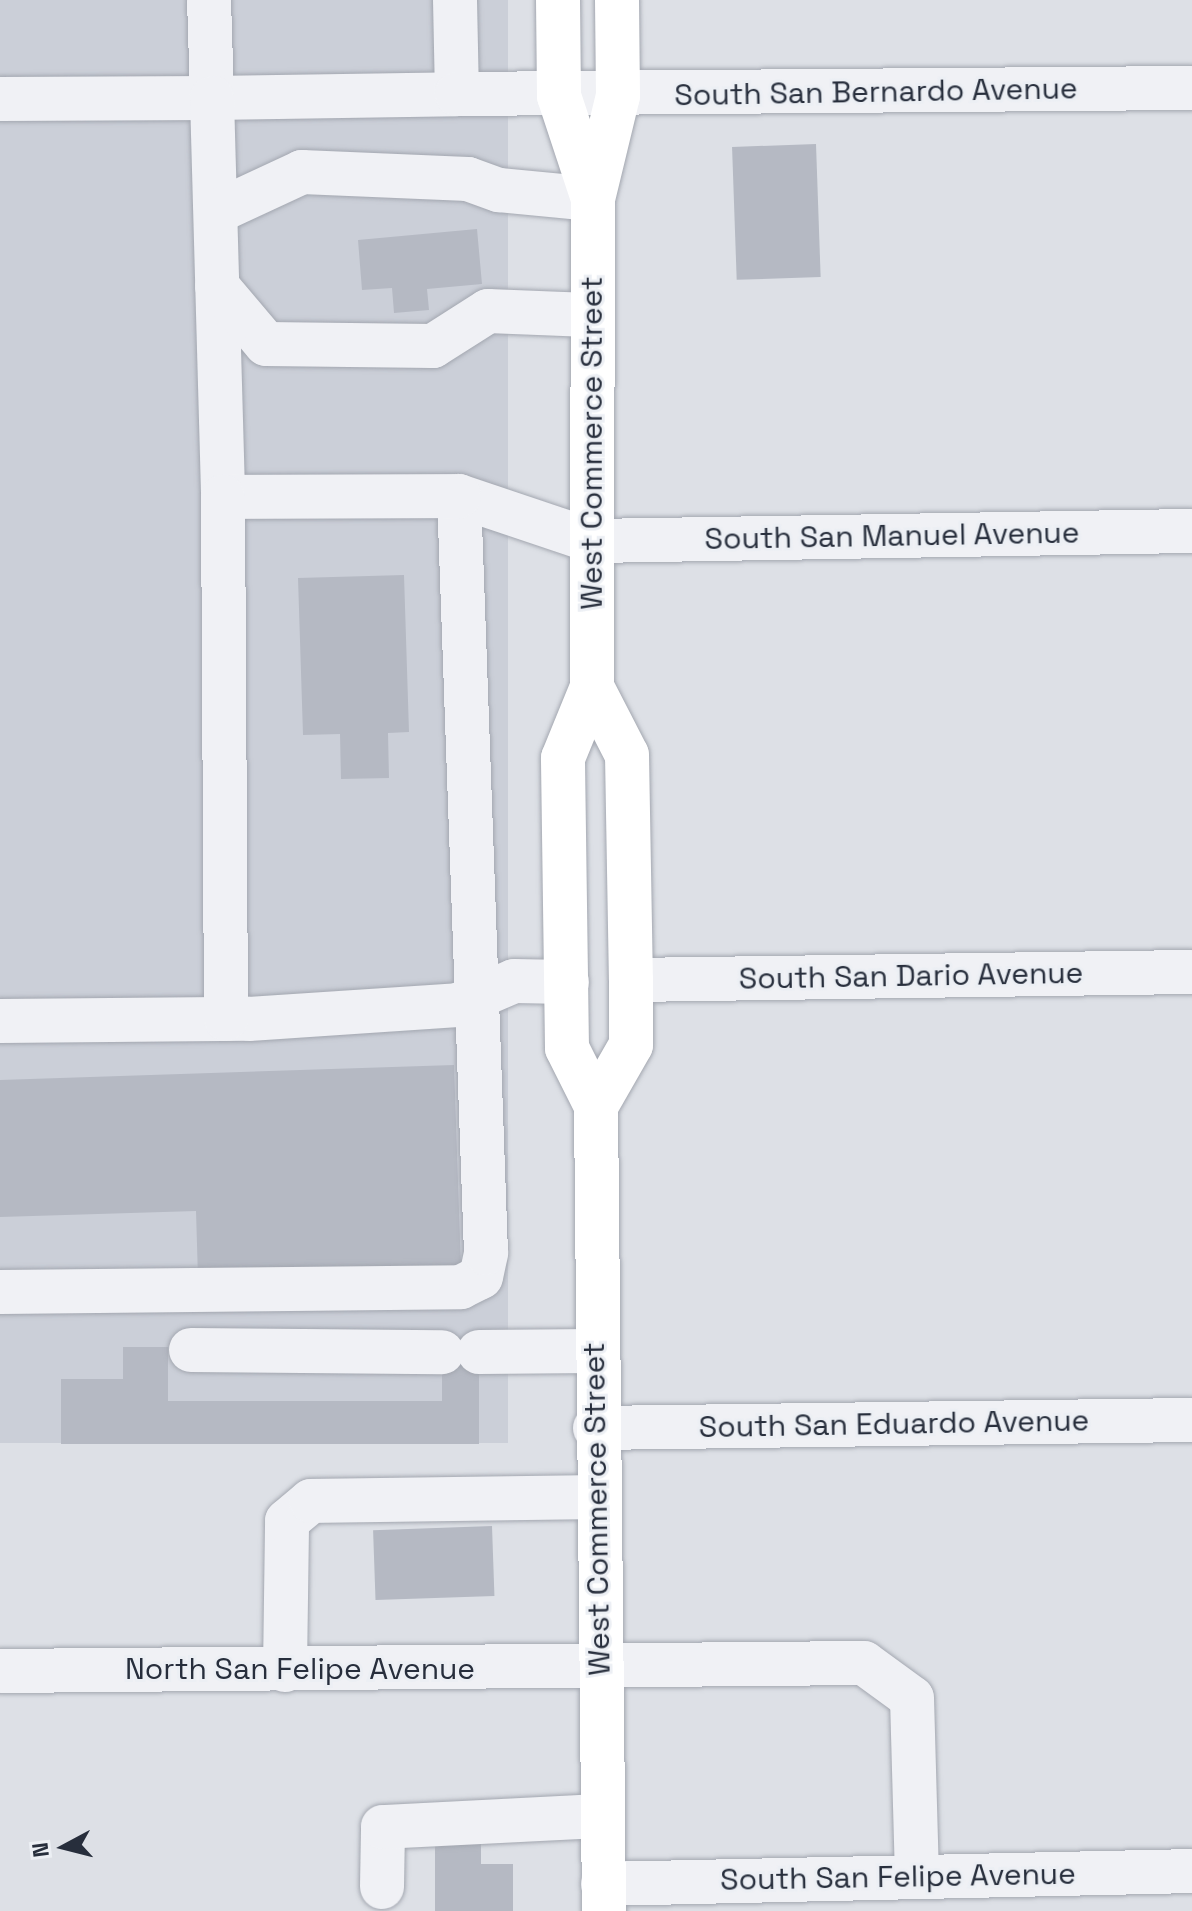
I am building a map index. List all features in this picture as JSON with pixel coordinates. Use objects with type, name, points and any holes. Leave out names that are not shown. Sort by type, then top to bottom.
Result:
[{"type":"main road","name":"West Commerce Street","points":[[558,0],[559,96],[593,199]]},
{"type":"main road","name":"West Commerce Street","points":[[604,1897],[595,1428],[596,1106],[567,1048],[563,758],[592,687],[589,315],[593,199],[618,96],[617,0]]},
{"type":"main road","name":"West Commerce Street","points":[[592,687],[627,755],[631,980],[631,1045],[596,1106]]},
{"type":"street","points":[[209,0],[223,497],[226,1019]]},
{"type":"street","points":[[455,0],[457,94]]},
{"type":"street","name":"South San Bernardo Avenue","points":[[0,99],[457,94],[618,96],[1192,88]]},
{"type":"street","points":[[216,212],[302,172],[468,179],[499,190],[593,199]]},
{"type":"street","points":[[217,286],[266,344],[433,346],[488,311],[589,315]]},
{"type":"street","points":[[0,1292],[461,1287],[481,1277],[486,1253],[459,496]]},
{"type":"street","name":"South San Manuel Avenue","points":[[223,497],[459,496],[593,541],[1192,531]]},
{"type":"street","name":"South San Dario Avenue","points":[[631,980],[1192,972]]},
{"type":"street","points":[[0,1021],[226,1019],[458,1005],[514,981],[567,982]]},
{"type":"street","points":[[191,1350],[595,1351]]},
{"type":"street","name":"South San Eduardo Avenue","points":[[595,1428],[1192,1420]]},
{"type":"street","points":[[285,1670],[287,1521],[311,1501],[596,1497]]},
{"type":"street","name":"North San Felipe Avenue","points":[[0,1671],[599,1668],[864,1663],[912,1698],[917,1877]]},
{"type":"street","points":[[382,1887],[383,1827],[602,1816]]},
{"type":"street","name":"South San Felipe Avenue","points":[[604,1897],[917,1877],[1192,1871]]},
{"type":"shaded area","points":[[0,0],[508,0],[508,1443],[0,1443]]},
{"type":"building","points":[[816,144],[821,277],[737,280],[732,147]]},
{"type":"building","points":[[477,229],[482,284],[427,289],[429,310],[394,313],[392,288],[362,290],[358,240]]},
{"type":"building","points":[[404,575],[409,732],[388,733],[389,778],[341,779],[340,734],[303,735],[298,578]]},
{"type":"building","points":[[454,1065],[461,1269],[198,1278],[196,1211],[0,1217],[0,1080]]},
{"type":"building","points":[[442,1339],[479,1339],[479,1444],[61,1444],[61,1379],[123,1379],[123,1347],[168,1347],[168,1401],[442,1401]]},
{"type":"building","points":[[492,1526],[494,1596],[376,1600],[373,1530]]},
{"type":"building","points":[[435,1839],[481,1839],[481,1864],[513,1864],[513,1911],[435,1911]]}]
